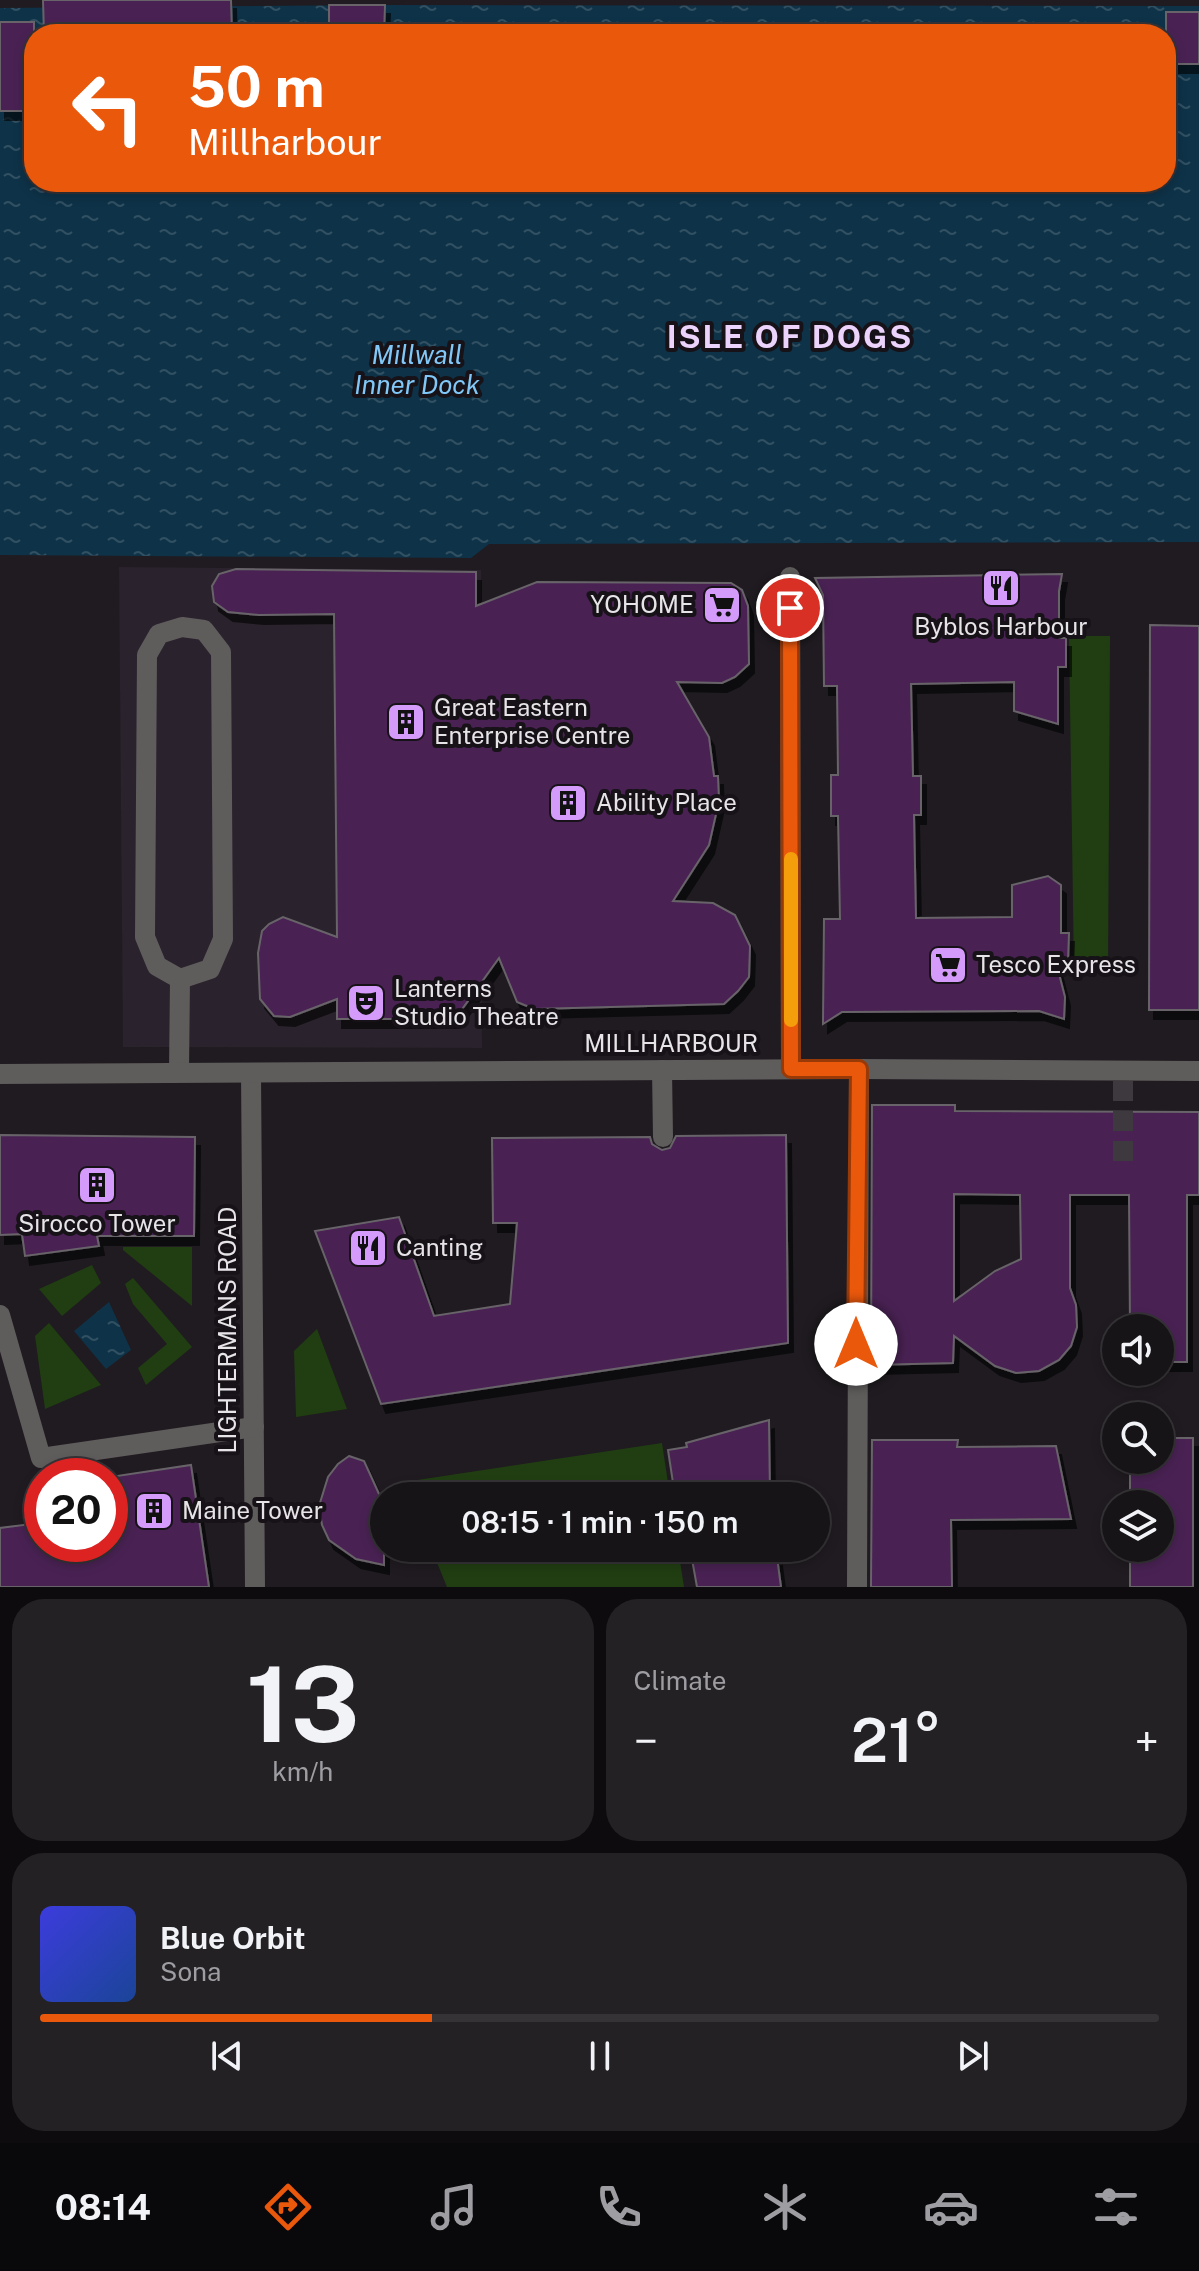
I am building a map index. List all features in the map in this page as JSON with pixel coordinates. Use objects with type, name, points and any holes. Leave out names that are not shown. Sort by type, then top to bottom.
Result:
[{"type":"street","points":[[790,577],[791,1069]]},
{"type":"street","points":[[182,627],[204,630],[221,652],[223,939],[210,969],[180,979],[157,966],[145,937],[147,655],[159,634],[182,627]]},
{"type":"street","points":[[179,1072],[180,979]]},
{"type":"street","name":"MILLHARBOUR","points":[[0,1074],[791,1069],[1199,1071]]},
{"type":"street","points":[[857,1587],[859,1069]]},
{"type":"street","points":[[662,1070],[663,1137]]},
{"type":"street","name":"LIGHTERMANS ROAD","points":[[251,1073],[255,1587]]},
{"type":"street","points":[[0,1315],[41,1458],[254,1427]]},
{"type":"shaded area","points":[[119,567],[481,570],[482,1048],[123,1047]]},
{"type":"green space","points":[[1069,636],[1110,636],[1108,972],[1074,972]]},
{"type":"green space","points":[[123,1247],[192,1247],[192,1306],[123,1250]]},
{"type":"green space","points":[[92,1265],[101,1283],[62,1316],[39,1289]]},
{"type":"green space","points":[[133,1278],[192,1347],[146,1385],[138,1368],[167,1344],[133,1304],[125,1284]]},
{"type":"green space","points":[[49,1323],[101,1385],[45,1409],[35,1336]]},
{"type":"green space","points":[[317,1329],[347,1409],[296,1417],[294,1351]]},
{"type":"green space","points":[[662,1443],[668,1482],[404,1482]]},
{"type":"green space","points":[[437,1562],[680,1562],[684,1587],[447,1587]]},
{"type":"water","name":"Millwall Inner Dock","points":[[1199,6],[1199,542],[489,544],[471,558],[0,555],[0,8]]},
{"type":"water","points":[[109,1302],[131,1350],[106,1369],[74,1331]]},
{"type":"building","points":[[43,0],[231,0],[232,24],[44,24]]},
{"type":"building","points":[[329,5],[385,5],[384,24],[329,24]]},
{"type":"building","points":[[1166,12],[1199,12],[1199,64],[1176,64],[1176,24],[1166,24]]},
{"type":"building","points":[[0,22],[34,22],[24,24],[24,111],[0,111]]},
{"type":"building","points":[[236,569],[476,572],[476,606],[537,582],[731,583],[742,590],[748,606],[749,664],[735,677],[722,683],[677,682],[709,737],[714,776],[718,776],[719,801],[709,845],[673,901],[713,903],[735,915],[750,946],[749,977],[738,991],[724,1004],[534,1009],[517,1002],[499,958],[455,1019],[337,1019],[337,999],[290,1017],[274,1016],[260,999],[258,953],[262,931],[283,917],[337,937],[334,614],[259,615],[228,612],[214,602],[212,586],[219,574]]},
{"type":"building","points":[[1062,574],[1059,638],[1066,638],[1066,667],[1058,667],[1058,724],[1014,711],[1014,682],[911,684],[913,776],[921,776],[921,815],[914,815],[916,918],[1012,917],[1012,885],[1048,876],[1061,885],[1061,933],[1069,933],[1068,962],[1056,962],[1065,997],[1064,1019],[1039,1011],[842,1012],[823,1024],[824,919],[840,919],[838,816],[831,816],[831,775],[838,775],[837,686],[824,686],[823,595],[815,578]]},
{"type":"building","points":[[1150,625],[1199,626],[1199,1010],[1149,1010]]},
{"type":"building","points":[[872,1105],[955,1105],[955,1111],[1199,1112],[1199,1195],[1187,1195],[1187,1362],[1174,1362],[1174,1314],[1130,1314],[1129,1195],[1070,1195],[1070,1288],[1076,1305],[1077,1327],[1071,1346],[1059,1360],[1039,1371],[1016,1373],[995,1366],[954,1336],[953,1363],[871,1365]],"holes":[[[954,1194],[1020,1195],[1021,1259],[995,1271],[954,1301]]]},
{"type":"building","name":"Sirocco Tower","points":[[0,1135],[195,1137],[194,1236],[97,1236],[99,1246],[25,1256],[22,1234],[0,1235]]},
{"type":"building","points":[[786,1135],[788,1343],[381,1404],[315,1231],[399,1217],[434,1316],[510,1304],[517,1223],[493,1223],[492,1138],[650,1137],[652,1144],[662,1150],[670,1148],[676,1136]]},
{"type":"building","points":[[769,1420],[770,1482],[673,1482],[668,1450],[687,1447],[686,1443]]},
{"type":"building","points":[[1174,1438],[1193,1438],[1193,1587],[1130,1587],[1130,1562],[1174,1562],[1174,1490],[1130,1490],[1130,1474],[1174,1474]]},
{"type":"building","points":[[872,1440],[958,1440],[957,1447],[1056,1446],[1071,1519],[951,1520],[952,1587],[871,1587]]},
{"type":"building","points":[[349,1456],[364,1461],[374,1482],[370,1482],[370,1562],[356,1559],[329,1540],[322,1525],[319,1506],[328,1477]]},
{"type":"building","name":"Maine Tower","points":[[191,1465],[209,1587],[0,1587],[0,1528],[24,1525],[24,1562],[128,1562],[128,1474]]},
{"type":"building","points":[[693,1562],[778,1562],[781,1587],[697,1587]]},
{"type":"tunnel","points":[[1123,1068],[1123,1161]]},
{"type":"slow traffic","points":[[791,859],[791,1020]]},
{"type":"place","name":"Byblos Harbour","points":[[1001,588]]},
{"type":"place","name":"YOHOME","points":[[722,605]]},
{"type":"place","name":"Great Eastern Enterprise Centre","points":[[406,722]]},
{"type":"place","name":"Ability Place","points":[[568,803]]},
{"type":"place","name":"Tesco Express","points":[[948,965]]},
{"type":"place","name":"Lanterns Studio Theatre","points":[[366,1003]]},
{"type":"place","name":"Sirocco Tower","points":[[97,1185]]},
{"type":"place","name":"Canting","points":[[368,1248]]},
{"type":"place","name":"Maine Tower","points":[[154,1511]]},
{"type":"district","name":"ISLE OF DOGS","points":[[790,337]]},
{"type":"route","points":[[790,608],[791,1069],[859,1069],[856,1344]]}]
